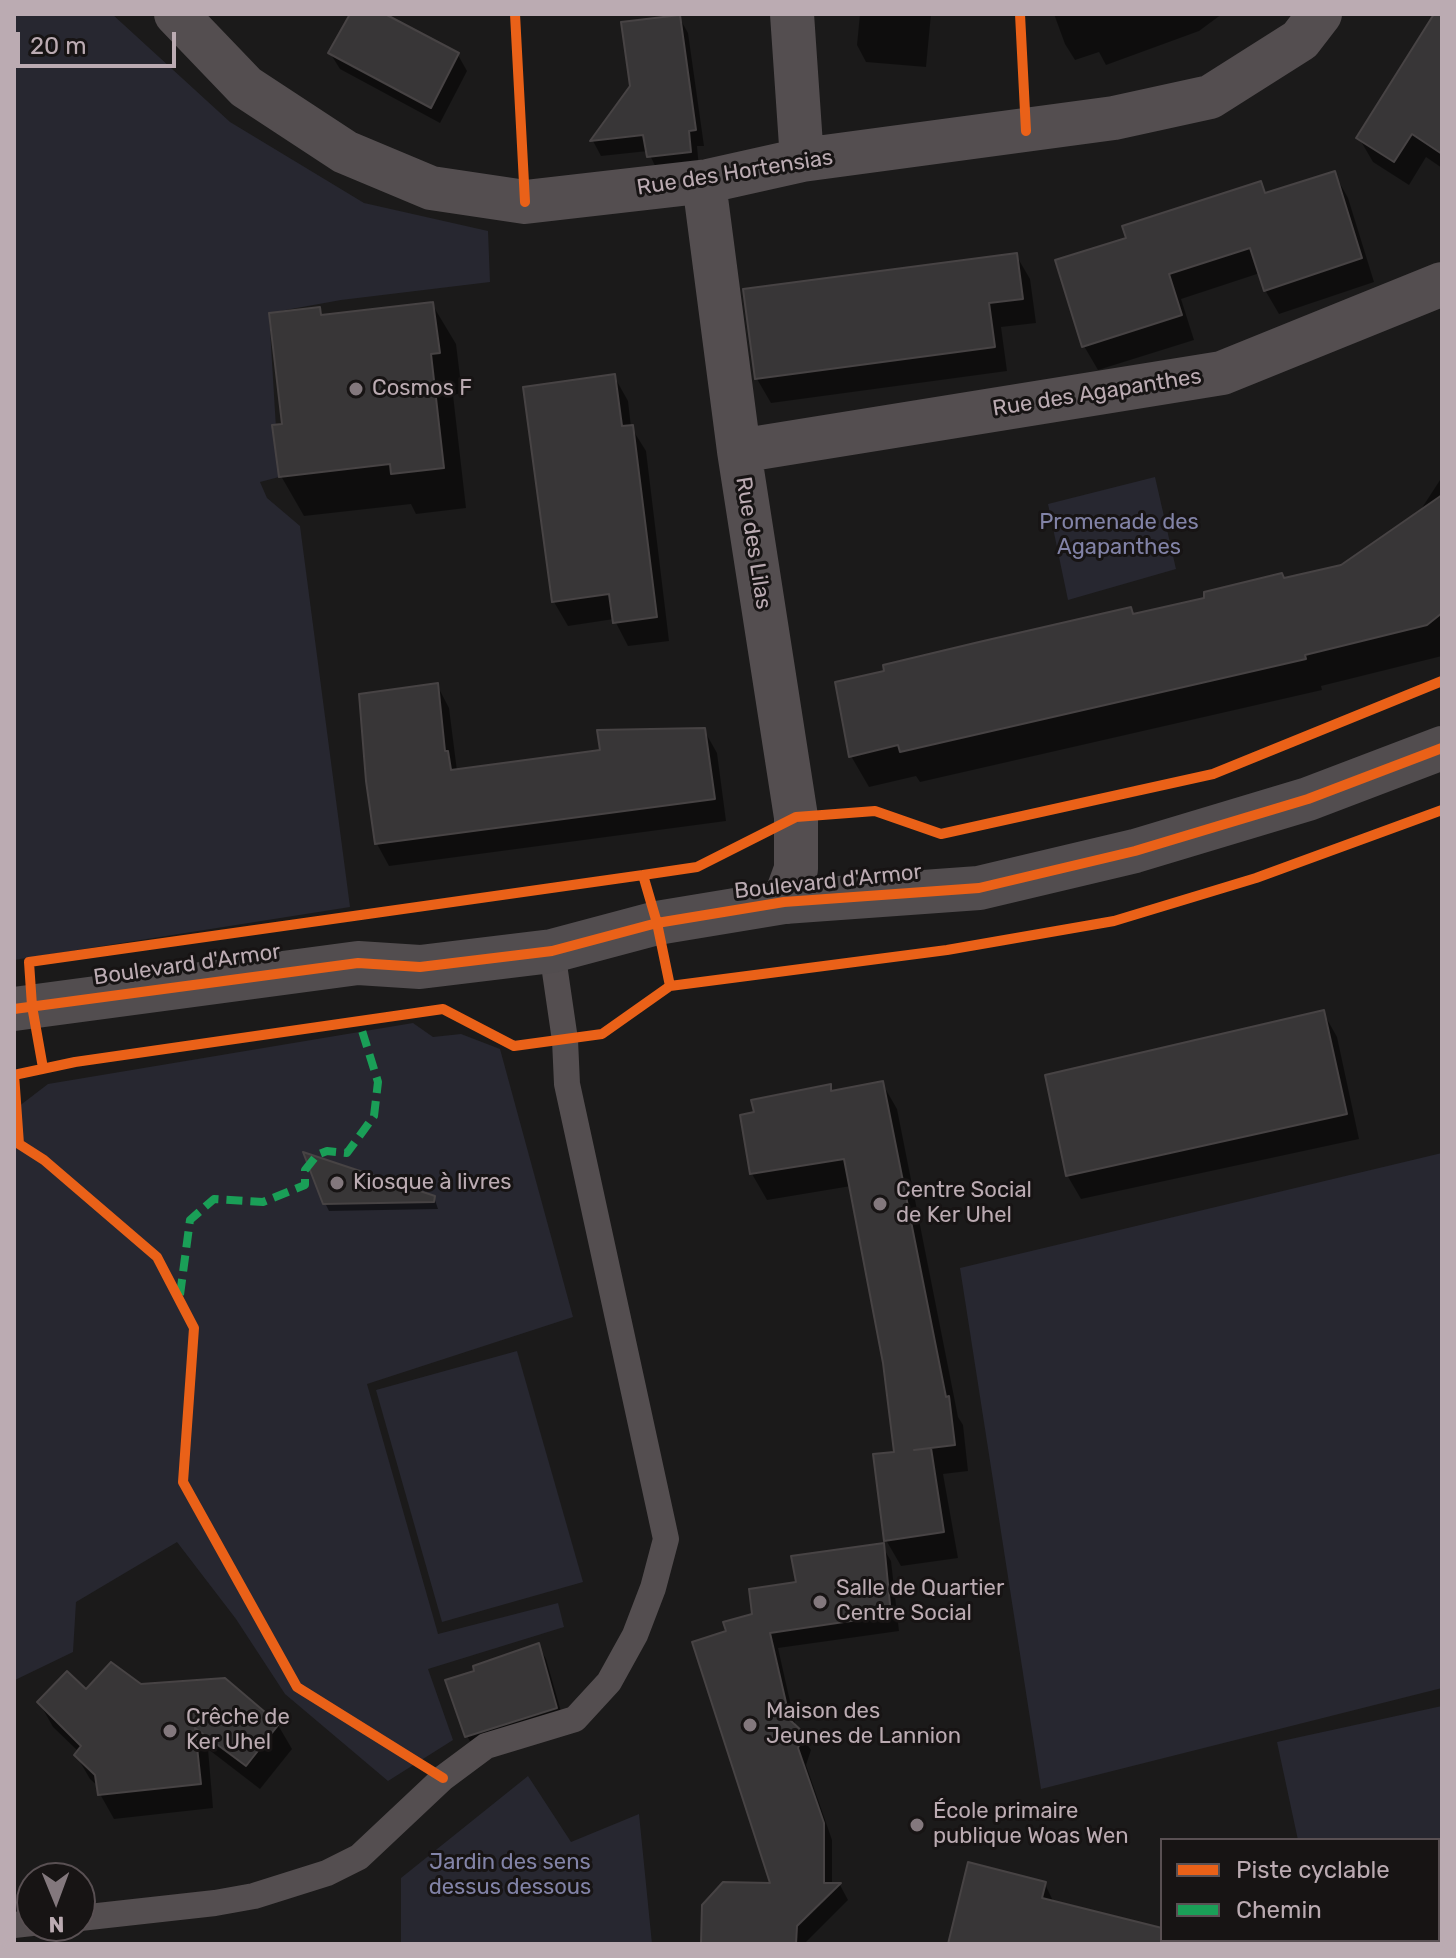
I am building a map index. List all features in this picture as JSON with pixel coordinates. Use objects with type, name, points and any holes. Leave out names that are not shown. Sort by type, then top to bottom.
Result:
[{"type":"main road","name":"Boulevard d'Armor","points":[[14,1009],[358,963],[420,967],[552,951],[657,923],[784,902],[979,888],[1135,851],[1308,799],[1442,748]]},
{"type":"street","name":"Rue des Hortensias","points":[[176,14],[246,87],[345,152],[431,188],[525,202],[708,181],[802,160],[1114,118],[1210,97],[1300,40],[1320,14]]},
{"type":"street","points":[[792,14],[802,160]]},
{"type":"street","name":"Rue des Lilas","points":[[708,181],[706,198],[739,451],[796,817],[796,869],[784,902]]},
{"type":"street","name":"Rue des Agapanthes","points":[[739,451],[1222,373],[1442,284]]},
{"type":"lane","points":[[96,1916],[254,1896],[292,1886],[359,1857],[443,1778],[486,1746],[575,1719],[609,1682],[635,1635],[653,1588],[666,1539],[567,1084],[565,1040],[552,951]]},
{"type":"green space","points":[[14,14],[112,14],[230,122],[364,203],[488,231],[490,282],[341,300],[269,313],[279,477],[260,482],[267,498],[300,526],[350,907],[14,960]]},
{"type":"green space","name":"Promenade des Agapanthes","points":[[1155,477],[1176,569],[1068,600],[1048,504]]},
{"type":"green space","points":[[413,1023],[433,1037],[461,1034],[500,1049],[573,1317],[367,1384],[438,1634],[558,1603],[564,1627],[428,1669],[453,1740],[388,1781],[285,1694],[236,1619],[177,1542],[76,1602],[73,1652],[15,1680],[14,1110],[48,1084]]},
{"type":"green space","points":[[1442,1153],[1442,1688],[1041,1789],[960,1268]]},
{"type":"green space","points":[[517,1351],[583,1582],[442,1622],[376,1390]]},
{"type":"green space","points":[[1442,1706],[1442,1845],[1440,1838],[1298,1838],[1277,1742]]},
{"type":"green space","name":"Jardin des sens dessus dessous","points":[[528,1776],[571,1842],[639,1814],[652,1944],[401,1944],[401,1878]]},
{"type":"building","points":[[350,14],[385,14],[459,53],[431,108],[328,53]]},
{"type":"building","points":[[1434,14],[1442,14],[1442,154],[1412,134],[1394,162],[1356,138]]},
{"type":"building","points":[[680,15],[696,130],[689,131],[691,152],[647,157],[643,135],[590,141],[630,86],[621,22]]},
{"type":"building","points":[[1335,171],[1362,258],[1264,291],[1250,248],[1169,274],[1182,315],[1082,347],[1055,260],[1126,238],[1122,226],[1261,181],[1265,193]]},
{"type":"building","points":[[1017,253],[1023,299],[989,303],[995,347],[755,379],[743,289]]},
{"type":"building","name":"Cosmos F","points":[[433,302],[440,353],[431,354],[444,468],[391,474],[390,464],[279,477],[272,425],[282,424],[269,313],[320,307],[321,315]]},
{"type":"building","points":[[615,374],[622,426],[633,425],[657,617],[613,623],[609,594],[552,602],[523,387]]},
{"type":"building","points":[[1442,495],[1442,613],[1427,625],[1305,655],[1306,659],[900,752],[898,745],[849,757],[835,682],[884,671],[883,665],[979,642],[1131,607],[1133,614],[1204,598],[1204,592],[1282,573],[1284,578],[1341,565]]},
{"type":"building","points":[[438,683],[445,751],[448,751],[451,770],[600,750],[597,730],[705,728],[715,799],[375,844],[359,694]]},
{"type":"building","points":[[1324,1010],[1347,1114],[1066,1176],[1045,1075]]},
{"type":"building","name":"Centre Social de Ker Uhel","points":[[883,1081],[946,1397],[949,1396],[955,1445],[914,1450],[931,1448],[944,1532],[884,1541],[873,1454],[894,1452],[883,1363],[844,1159],[750,1174],[740,1115],[754,1112],[751,1100],[831,1084],[831,1091]]},
{"type":"building","points":[[303,1152],[435,1196],[434,1202],[323,1204]]},
{"type":"building","points":[[884,1543],[891,1615],[770,1633],[790,1720],[804,1733],[798,1748],[824,1823],[824,1883],[841,1883],[797,1926],[796,1944],[701,1944],[702,1905],[723,1882],[770,1883],[692,1642],[726,1631],[723,1622],[752,1614],[749,1589],[796,1582],[791,1556]]},
{"type":"building","points":[[539,1643],[557,1708],[465,1737],[445,1680],[474,1671],[473,1666]]},
{"type":"building","name":"Crêche de Ker Uhel","points":[[111,1662],[141,1684],[225,1678],[279,1724],[246,1766],[195,1728],[201,1784],[98,1795],[95,1775],[74,1755],[81,1746],[37,1702],[67,1671],[86,1689]]},
{"type":"building","points":[[968,1862],[1046,1882],[1042,1898],[1160,1928],[1162,1942],[1162,1944],[948,1944]]},
{"type":"marked path","points":[[180,1295],[190,1220],[214,1199],[263,1202],[305,1185],[305,1170],[317,1155],[327,1151],[347,1153],[374,1116],[378,1082],[359,1021]]},
{"type":"cycle path","points":[[515,14],[525,202]]},
{"type":"cycle path","points":[[1020,14],[1026,131]]},
{"type":"cycle path","points":[[14,1075],[75,1062],[443,1009],[514,1046],[602,1034],[670,986],[643,875],[697,867],[796,817],[875,811],[941,834],[1213,774],[1442,681]]},
{"type":"cycle path","points":[[14,1009],[358,963],[420,967],[552,951],[657,923],[784,902],[979,888],[1135,851],[1308,799],[1442,748]]},
{"type":"cycle path","points":[[670,986],[947,950],[1114,921],[1256,878],[1442,810]]},
{"type":"cycle path","points":[[43,1068],[32,1006],[29,962],[643,875]]},
{"type":"cycle path","points":[[14,1074],[19,1144],[44,1160],[157,1257],[194,1328],[183,1482],[297,1687],[443,1778]]},
{"type":"place","name":"Cosmos F","points":[[356,389]]},
{"type":"place","name":"Kiosque à livres","points":[[337,1183]]},
{"type":"place","name":"Centre Social de Ker Uhel","points":[[880,1204]]},
{"type":"place","name":"Salle de Quartier Centre Social","points":[[820,1602]]},
{"type":"place","name":"Maison des Jeunes de Lannion","points":[[750,1725]]},
{"type":"place","name":"Crêche de Ker Uhel","points":[[170,1731]]},
{"type":"place","name":"École primaire publique Woas Wen","points":[[917,1825]]}]
